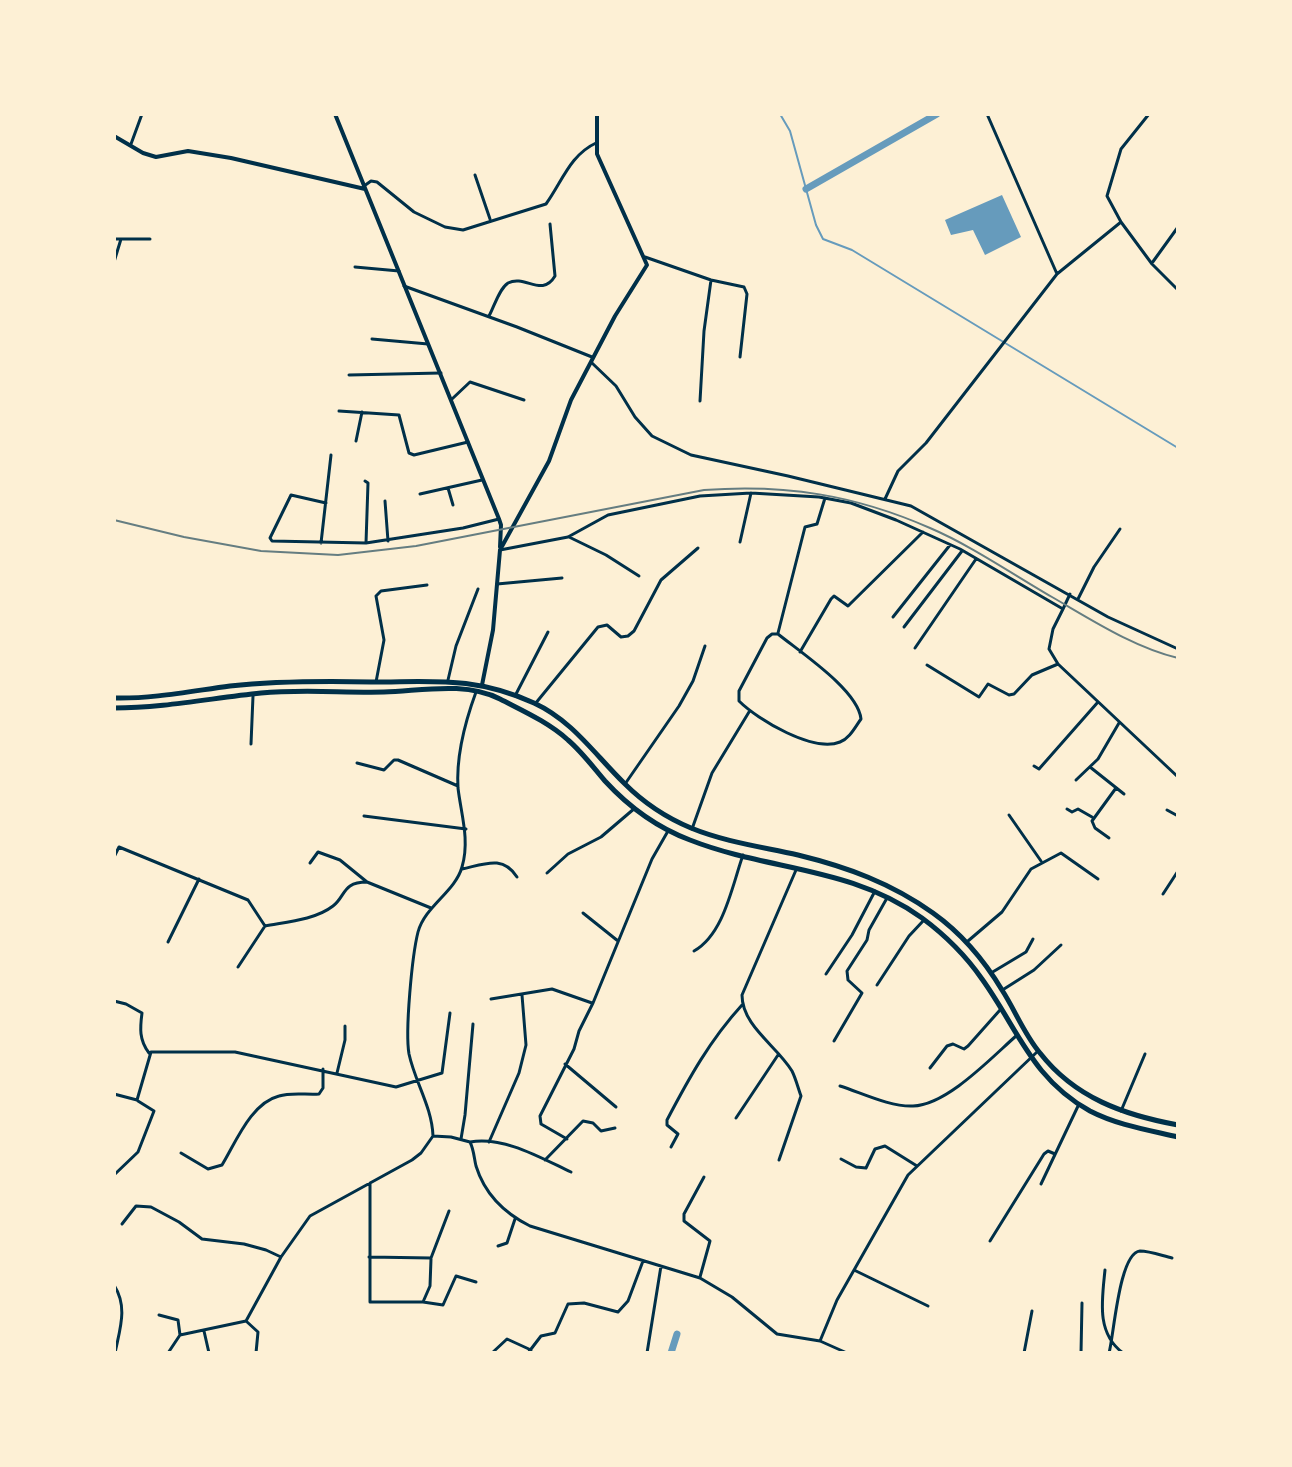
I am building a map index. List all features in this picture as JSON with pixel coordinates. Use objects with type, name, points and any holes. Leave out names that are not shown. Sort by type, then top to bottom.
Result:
[{"type":"highway","points":[[114,698],[257,683],[448,680],[482,685],[535,704],[582,736],[625,784],[652,806],[692,829],[866,875],[933,913],[966,942],[1003,990],[1038,1051],[1071,1084],[1092,1099],[1121,1111],[1178,1125]]},
{"type":"highway","points":[[114,708],[253,694],[386,692],[430,688],[496,697],[552,727],[576,746],[606,782],[635,808],[668,831],[705,845],[839,877],[887,897],[924,920],[965,957],[981,977],[1030,1058],[1051,1083],[1079,1104],[1116,1122],[1178,1137]]},
{"type":"highway","points":[[1001,1010],[1010,1003]]},
{"type":"street","points":[[130,146],[142,114]]},
{"type":"street","points":[[335,114],[501,525],[493,630],[482,685]]},
{"type":"street","points":[[500,550],[549,461],[571,400],[615,316],[645,270],[645,257],[597,154],[597,114]]},
{"type":"street","points":[[987,114],[1057,274]]},
{"type":"street","points":[[1149,114],[1121,149],[1107,196],[1121,222],[1152,264],[1178,290]]},
{"type":"street","points":[[114,136],[156,157],[188,151],[365,188]]},
{"type":"street","points":[[365,188],[371,181],[377,182],[414,212],[445,227],[463,230],[490,219],[546,204],[575,157],[582,149],[596,143]]},
{"type":"street","points":[[475,175],[490,219]]},
{"type":"street","points":[[885,499],[898,471],[926,443],[1057,274],[1121,222]]},
{"type":"street","points":[[489,316],[508,283],[544,287],[551,283],[555,276],[550,224]]},
{"type":"street","points":[[1152,264],[1178,227]]},
{"type":"street","points":[[114,239],[150,239]]},
{"type":"street","points":[[114,262],[121,239]]},
{"type":"street","points":[[645,257],[711,280],[744,287],[747,294],[740,357]]},
{"type":"street","points":[[355,267],[399,271]]},
{"type":"street","points":[[700,401],[711,280]]},
{"type":"street","points":[[404,286],[489,316],[593,361],[616,386],[635,417],[652,436],[691,455],[911,506],[1108,617],[1178,649]]},
{"type":"street","points":[[372,339],[429,344]]},
{"type":"street","points":[[349,375],[441,373]]},
{"type":"street","points":[[452,399],[470,382],[524,400]]},
{"type":"street","points":[[339,411],[399,415],[409,453],[414,455],[468,442]]},
{"type":"street","points":[[356,441],[362,412]]},
{"type":"street","points":[[321,543],[331,455]]},
{"type":"street","points":[[420,494],[482,480]]},
{"type":"street","points":[[365,481],[368,483],[366,543]]},
{"type":"street","points":[[448,488],[453,505]]},
{"type":"street","points":[[500,550],[568,537],[608,515],[700,496],[751,493],[825,498],[851,503],[923,532],[976,558],[1063,609]]},
{"type":"street","points":[[740,542],[751,493]]},
{"type":"street","points":[[326,503],[291,495],[270,538],[272,541],[366,543],[499,519]]},
{"type":"street","points":[[778,634],[805,527],[817,524],[825,498]]},
{"type":"street","points":[[385,501],[388,541]]},
{"type":"street","points":[[1078,599],[1094,567],[1120,529]]},
{"type":"street","points":[[800,652],[834,596],[848,606],[923,532]]},
{"type":"street","points":[[568,537],[606,555],[639,576]]},
{"type":"street","points":[[893,617],[950,545]]},
{"type":"street","points":[[535,704],[598,627],[607,625],[621,637],[634,631],[661,580],[698,548]]},
{"type":"street","points":[[904,627],[963,551]]},
{"type":"street","points":[[915,648],[976,558]]},
{"type":"street","points":[[497,584],[562,578]]},
{"type":"street","points":[[376,682],[384,640],[376,596],[381,591],[427,585]]},
{"type":"street","points":[[448,680],[456,646],[478,589]]},
{"type":"street","points":[[1070,594],[1053,629],[1049,649],[1058,664],[1178,777]]},
{"type":"street","points":[[515,696],[548,632]]},
{"type":"street","points":[[778,634],[846,691],[860,711],[861,719],[848,737],[827,745],[802,739],[749,712],[739,701],[739,691],[767,638],[778,634]]},
{"type":"street","points":[[625,784],[679,706],[693,681],[705,646]]},
{"type":"street","points":[[927,665],[979,697],[988,684],[1009,695],[1014,694],[1032,675],[1058,664]]},
{"type":"street","points":[[180,1335],[246,1321],[281,1257],[310,1216],[412,1160],[433,1136],[407,1043],[410,998],[418,930],[462,869],[466,829],[458,786],[463,734],[476,692]]},
{"type":"street","points":[[251,744],[253,694]]},
{"type":"street","points":[[1034,766],[1039,769],[1098,702]]},
{"type":"street","points":[[692,829],[712,773],[749,712]]},
{"type":"street","points":[[1076,780],[1098,759],[1119,723]]},
{"type":"street","points":[[357,763],[384,770],[398,760],[458,786]]},
{"type":"street","points":[[1090,767],[1124,794]]},
{"type":"street","points":[[1109,838],[1095,828],[1092,821],[1116,788]]},
{"type":"street","points":[[547,873],[568,854],[601,837],[635,808]]},
{"type":"street","points":[[1067,809],[1072,812],[1078,809],[1093,818]]},
{"type":"street","points":[[1167,810],[1178,816]]},
{"type":"street","points":[[1009,815],[1042,862]]},
{"type":"street","points":[[364,816],[466,829]]},
{"type":"street","points":[[567,1139],[539,1121],[593,1003],[652,859],[668,831]]},
{"type":"street","points":[[114,857],[119,847],[248,900],[265,926]]},
{"type":"street","points":[[310,863],[318,852],[340,860],[367,882],[431,908]]},
{"type":"street","points":[[966,942],[1002,912],[1031,869],[1042,862],[1061,853],[1098,879]]},
{"type":"street","points":[[694,951],[706,945],[716,927],[743,855]]},
{"type":"street","points":[[462,869],[498,861],[506,864],[517,877]]},
{"type":"street","points":[[779,1160],[801,1096],[792,1072],[750,1021],[742,1005],[742,995],[797,867]]},
{"type":"street","points":[[1163,894],[1178,871]]},
{"type":"street","points":[[168,942],[199,879]]},
{"type":"street","points":[[238,967],[265,926],[308,918],[334,906],[348,887],[367,882]]},
{"type":"street","points":[[826,974],[852,935],[875,891]]},
{"type":"street","points":[[834,1041],[862,993],[848,980],[847,971],[867,940],[869,930],[887,897]]},
{"type":"street","points":[[583,913],[618,941]]},
{"type":"street","points":[[877,985],[909,936],[924,920]]},
{"type":"street","points":[[991,973],[1026,952],[1033,939]]},
{"type":"street","points":[[1003,990],[1034,970],[1061,945]]},
{"type":"street","points":[[491,999],[559,990],[593,1003]]},
{"type":"street","points":[[489,1142],[519,1073],[526,1045],[522,995]]},
{"type":"street","points":[[114,1001],[142,1013],[140,1031],[149,1053]]},
{"type":"street","points":[[671,1147],[678,1134],[667,1125],[667,1120],[698,1060],[742,1005]]},
{"type":"street","points":[[930,1068],[947,1046],[953,1044],[964,1049],[968,1046],[1001,1010]]},
{"type":"street","points":[[149,1053],[235,1052],[396,1087],[442,1073],[450,1013]]},
{"type":"street","points":[[461,1139],[473,1024]]},
{"type":"street","points":[[337,1073],[345,1026]]},
{"type":"street","points":[[840,1086],[914,1106],[936,1100],[960,1084],[1016,1036]]},
{"type":"street","points":[[820,1341],[854,1270],[908,1175],[1038,1051]]},
{"type":"street","points":[[137,1100],[149,1053]]},
{"type":"street","points":[[1121,1111],[1145,1054]]},
{"type":"street","points":[[736,1118],[779,1055]]},
{"type":"street","points":[[565,1064],[616,1107]]},
{"type":"street","points":[[181,1153],[208,1169],[222,1165],[262,1105],[279,1096],[319,1094],[323,1088],[323,1069]]},
{"type":"street","points":[[114,1094],[137,1100],[154,1111],[138,1152],[114,1175]]},
{"type":"street","points":[[1041,1184],[1079,1104]]},
{"type":"street","points":[[545,1160],[583,1121],[593,1123],[601,1131],[615,1128]]},
{"type":"street","points":[[433,1136],[520,1149],[571,1172]]},
{"type":"street","points":[[470,1142],[486,1187],[500,1207],[515,1219],[700,1278],[732,1297],[777,1334],[820,1341],[847,1353]]},
{"type":"street","points":[[841,1159],[856,1167],[866,1168],[875,1149],[885,1146],[917,1166]]},
{"type":"street","points":[[990,1241],[1044,1154],[1048,1151],[1055,1154]]},
{"type":"street","points":[[700,1278],[710,1241],[684,1221],[684,1214],[704,1177]]},
{"type":"street","points":[[370,1182],[370,1302],[443,1305],[456,1276],[476,1282]]},
{"type":"street","points":[[122,1224],[136,1206],[151,1207],[202,1239],[244,1244],[281,1257]]},
{"type":"street","points":[[423,1302],[430,1286],[431,1258],[449,1211]]},
{"type":"street","points":[[498,1246],[507,1243],[515,1219]]},
{"type":"street","points":[[1109,1353],[1118,1296],[1130,1258],[1141,1251],[1172,1258]]},
{"type":"street","points":[[369,1257],[431,1258]]},
{"type":"street","points":[[492,1353],[507,1339],[529,1351],[541,1336],[555,1333],[568,1304],[584,1303],[618,1312],[628,1301],[643,1261]]},
{"type":"street","points":[[647,1353],[661,1266]]},
{"type":"street","points":[[854,1270],[928,1306]]},
{"type":"street","points":[[1105,1270],[1101,1313],[1111,1344],[1123,1353]]},
{"type":"street","points":[[114,1285],[122,1298],[122,1322],[115,1353]]},
{"type":"street","points":[[1081,1353],[1082,1303]]},
{"type":"street","points":[[1024,1353],[1032,1311]]},
{"type":"street","points":[[159,1315],[178,1320],[180,1335],[168,1353]]},
{"type":"street","points":[[246,1321],[260,1337],[256,1353]]},
{"type":"street","points":[[204,1331],[209,1353]]},
{"type":"water","points":[[1002,195],[1021,237],[985,255],[973,230],[951,235],[945,220]]},
{"type":"waterway","points":[[780,114],[790,131],[816,225],[823,239],[852,250],[1178,448]]},
{"type":"waterway","points":[[806,189],[937,114]]},
{"type":"waterway","points":[[671,1353],[677,1334]]},
{"type":"railway","points":[[114,520],[261,551],[338,555],[416,546],[704,490],[763,489],[820,494],[875,507],[930,528],[1113,632],[1178,658]]}]
